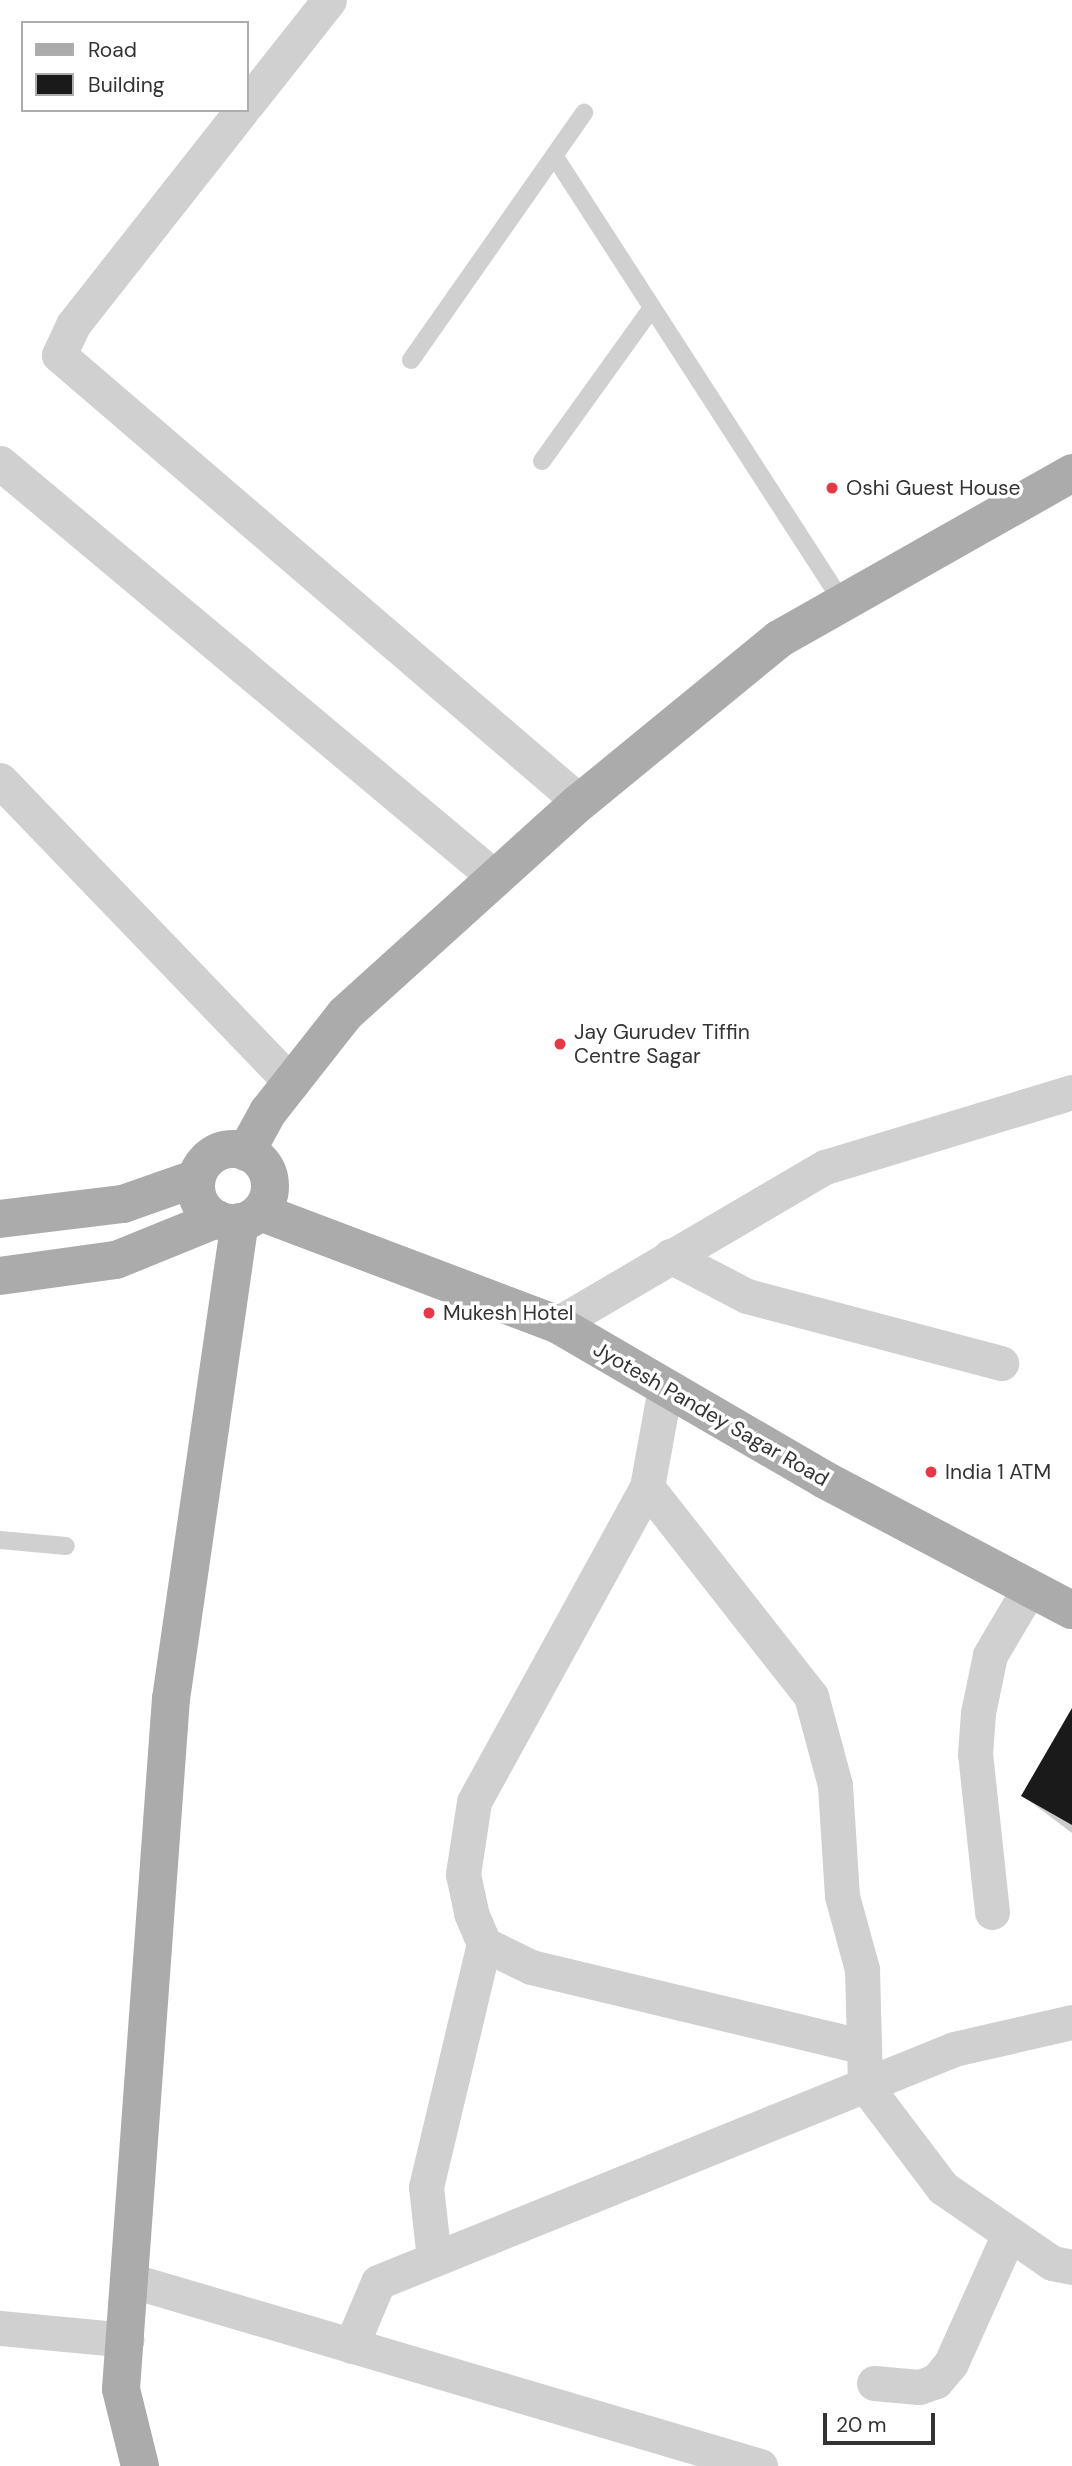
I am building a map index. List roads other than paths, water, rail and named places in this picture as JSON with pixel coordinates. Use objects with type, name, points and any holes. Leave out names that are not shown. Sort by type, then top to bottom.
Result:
[{"type":"main road","points":[[246,1152],[292,1083],[345,1014],[492,875],[580,802],[779,639],[841,600],[1072,473]]},
{"type":"main road","points":[[0,1219],[123,1204],[197,1178],[221,1151],[246,1152],[269,1180],[239,1218],[171,1699],[133,2281],[121,2389],[140,2466]]},
{"type":"main road","points":[[197,1178],[200,1203],[239,1218]]},
{"type":"main road","points":[[0,1276],[116,1260],[239,1218]]},
{"type":"main road","name":"Jyotesh Pandey Sagar Road","points":[[239,1218],[556,1324],[666,1388],[1029,1589],[1072,1610]]},
{"type":"street","points":[[248,103],[329,0]]},
{"type":"street","points":[[240,112],[73,325],[59,355],[580,802]]},
{"type":"street","points":[[0,463],[492,875]]},
{"type":"street","points":[[0,780],[292,1083]]},
{"type":"street","points":[[556,1324],[825,1167],[1072,1092]]},
{"type":"street","points":[[670,1256],[747,1296],[1001,1363]]},
{"type":"street","points":[[435,2259],[426,2187],[484,1944],[463,1874],[474,1802],[646,1487],[666,1388]]},
{"type":"street","points":[[646,1487],[811,1696],[835,1785],[842,1896],[862,1969],[865,2085],[943,2188],[1052,2263],[1072,2267]]},
{"type":"street","points":[[992,1912],[975,1754],[978,1713],[990,1655],[1029,1589]]},
{"type":"street","points":[[484,1944],[531,1967],[864,2047]]},
{"type":"street","points":[[351,2346],[378,2282],[954,2049],[1072,2022]]},
{"type":"street","points":[[874,2383],[919,2387],[936,2381],[951,2363],[1009,2234]]},
{"type":"street","points":[[133,2281],[351,2346],[681,2453],[760,2466]]},
{"type":"street","points":[[0,2328],[127,2340]]},
{"type":"lane","points":[[411,360],[584,113]]},
{"type":"lane","points":[[555,157],[841,600]]},
{"type":"lane","points":[[542,461],[652,308]]},
{"type":"lane","points":[[0,1540],[66,1546]]},
{"type":"place","name":"Oshi Guest House","points":[[832,488]]},
{"type":"place","name":"Jay Gurudev Tiffin Centre Sagar","points":[[560,1044]]},
{"type":"place","name":"Mukesh Hotel","points":[[429,1313]]},
{"type":"place","name":"India 1 ATM","points":[[931,1472]]}]
